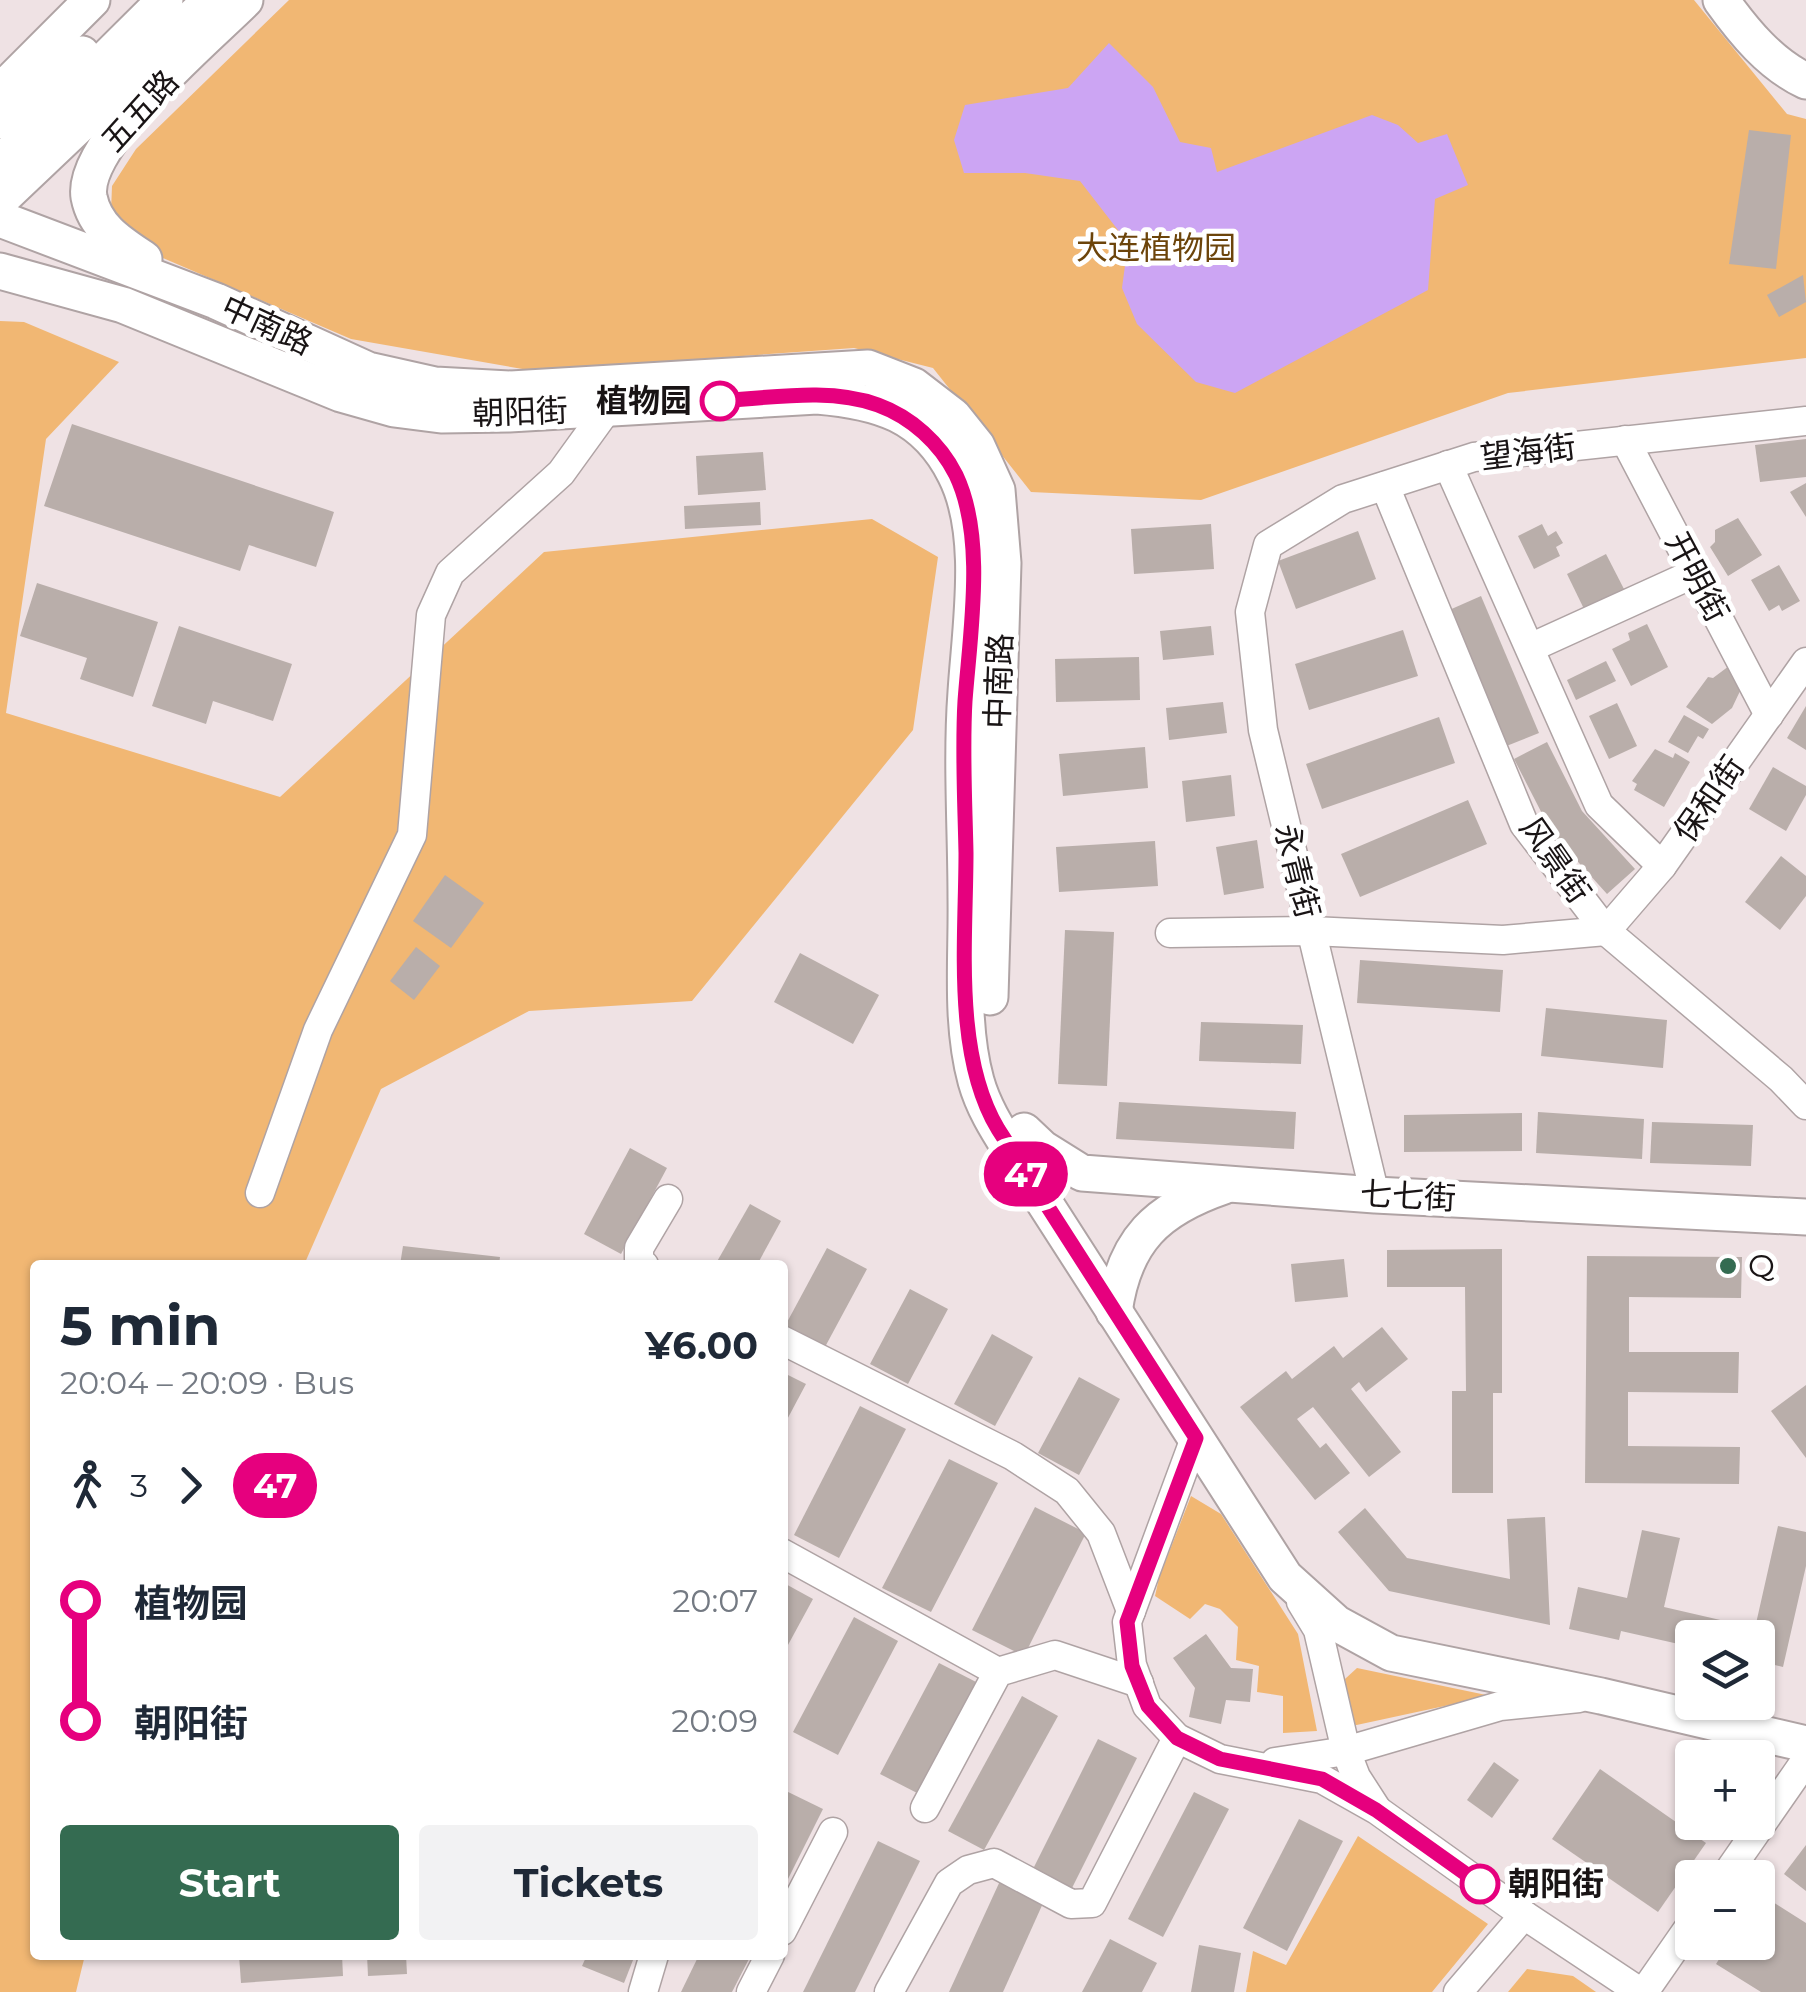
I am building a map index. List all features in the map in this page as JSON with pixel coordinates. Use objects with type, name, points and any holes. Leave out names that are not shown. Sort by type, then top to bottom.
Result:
[{"type":"main road","points":[[0,71],[76,0]]},
{"type":"main road","points":[[0,92],[92,0]]},
{"type":"main road","points":[[0,121],[87,50],[164,0]]},
{"type":"main road","points":[[0,168],[164,0]]},
{"type":"main road","points":[[1,219],[212,0]]},
{"type":"main road","name":"五五路","points":[[216,301],[116,240],[100,224],[89,196],[90,172],[106,142],[127,118],[245,0]]},
{"type":"main road","points":[[1721,0],[1747,11],[1806,58]]},
{"type":"main road","points":[[1747,11],[1789,73],[1806,81]]},
{"type":"main road","points":[[1,219],[127,118]]},
{"type":"main road","points":[[1,219],[123,305]]},
{"type":"main road","name":"中南路","points":[[1,219],[216,301],[368,370],[434,385],[511,389],[868,368],[914,386],[953,416],[976,446],[997,490],[1002,563],[990,997],[994,1069],[1010,1109],[1116,1296],[1281,1539],[1285,1577]]},
{"type":"main road","points":[[0,271],[123,305]]},
{"type":"main road","name":"朝阳街","points":[[123,305],[341,394],[394,409],[440,415],[817,396],[861,399],[915,424],[939,448],[956,476],[971,544],[973,585],[964,708],[969,1049],[986,1110],[1116,1296],[1196,1438],[1285,1577],[1336,1622],[1392,1653],[1806,1744]]},
{"type":"main road","name":"七七街","points":[[1024,1131],[1042,1148],[1082,1172],[1374,1195],[1806,1217]]},
{"type":"main road","points":[[1116,1296],[1135,1246],[1154,1222],[1199,1194],[1230,1184]]},
{"type":"street","points":[[260,1193],[318,1030],[412,836],[432,615],[450,573],[560,473],[608,408]]},
{"type":"street","name":"望海街","points":[[1268,545],[1343,500],[1474,457],[1806,421]]},
{"type":"street","name":"开明街","points":[[1625,440],[1769,715]]},
{"type":"street","points":[[1448,466],[1600,805],[1662,866]]},
{"type":"street","name":"风景街","points":[[1385,486],[1524,824],[1606,932],[1806,1104]]},
{"type":"street","name":"永青街","points":[[1268,545],[1250,612],[1261,710],[1374,1195]]},
{"type":"street","points":[[1530,648],[1694,573]]},
{"type":"street","name":"保和街","points":[[1606,932],[1662,866],[1806,662]]},
{"type":"street","points":[[1170,933],[1312,931],[1503,940],[1606,932]]},
{"type":"street","points":[[639,1260],[639,1248],[668,1200]]},
{"type":"street","points":[[788,1343],[1013,1456],[1067,1490],[1100,1533],[1131,1612]]},
{"type":"street","points":[[1196,1438],[1127,1622],[1138,1683],[1148,1706],[1177,1738],[1220,1759],[1322,1779],[1376,1810],[1524,1915],[1642,1992],[1675,1946]]},
{"type":"street","points":[[788,1556],[998,1672]]},
{"type":"street","points":[[1285,1577],[1318,1630],[1346,1750],[1356,1777],[1376,1810]]},
{"type":"street","points":[[924,1808],[998,1672],[1055,1655],[1138,1683]]},
{"type":"street","points":[[1258,1765],[1346,1750],[1500,1706],[1601,1696]]},
{"type":"street","points":[[889,1992],[949,1884],[968,1870],[994,1863],[1071,1904],[1092,1904],[1177,1738]]},
{"type":"street","points":[[1737,1860],[1806,1760]]},
{"type":"street","points":[[788,1919],[833,1832]]},
{"type":"street","points":[[1458,1992],[1524,1915]]},
{"type":"street","points":[[643,1992],[653,1960]]},
{"type":"street","points":[[751,1992],[767,1960]]},
{"type":"green space","name":"大连植物园","points":[[289,0],[1694,0],[1787,114],[1806,119],[1806,358],[1508,393],[1201,500],[1031,492],[933,368],[854,348],[534,371],[351,339],[149,252],[111,212],[112,186],[136,149]]},
{"type":"green space","points":[[0,321],[24,322],[119,362],[46,439],[6,713],[280,797],[544,552],[872,519],[938,557],[913,730],[692,1001],[529,1011],[381,1089],[306,1260],[30,1260],[30,1960],[84,1960],[76,1992],[0,1992]]},
{"type":"green space","points":[[1191,1496],[1221,1514],[1298,1634],[1317,1731],[1283,1733],[1283,1696],[1257,1692],[1259,1666],[1236,1660],[1238,1627],[1220,1609],[1205,1604],[1190,1619],[1155,1596]]},
{"type":"green space","points":[[1357,1668],[1491,1696],[1352,1726],[1345,1679]]},
{"type":"green space","points":[[1358,1836],[1488,1924],[1432,1992],[1246,1992],[1253,1951],[1286,1965]]},
{"type":"green space","points":[[1527,1969],[1573,1976],[1596,1992],[1508,1992]]},
{"type":"shaded area","points":[[1109,43],[1153,87],[1180,142],[1211,148],[1217,172],[1372,115],[1398,125],[1418,143],[1447,134],[1468,185],[1435,199],[1428,290],[1235,393],[1196,382],[1137,324],[1122,288],[1128,243],[1080,181],[1025,173],[964,173],[954,140],[965,105],[1068,88]]},
{"type":"building","points":[[1749,130],[1791,135],[1776,269],[1729,264]]},
{"type":"building","points":[[1803,275],[1806,302],[1779,317],[1767,295]]},
{"type":"building","points":[[72,424],[334,512],[316,567],[249,545],[240,571],[44,506]]},
{"type":"building","points":[[1806,439],[1806,477],[1760,482],[1755,445]]},
{"type":"building","points":[[763,452],[766,490],[698,495],[696,456]]},
{"type":"building","points":[[1806,483],[1806,517],[1790,492]]},
{"type":"building","points":[[760,502],[761,525],[685,529],[684,506]]},
{"type":"building","points":[[1738,518],[1762,555],[1728,576],[1710,547],[1715,542],[1715,530]]},
{"type":"building","points":[[1211,524],[1214,569],[1134,574],[1131,529]]},
{"type":"building","points":[[1542,524],[1548,536],[1556,531],[1563,543],[1556,547],[1560,556],[1534,569],[1518,536]]},
{"type":"building","points":[[1358,531],[1376,579],[1296,609],[1278,561]]},
{"type":"building","points":[[1606,554],[1625,591],[1585,611],[1567,574]]},
{"type":"building","points":[[1779,565],[1800,601],[1782,611],[1779,605],[1769,611],[1751,580]]},
{"type":"building","points":[[37,583],[158,622],[133,697],[80,679],[87,658],[20,636]]},
{"type":"building","points":[[1481,596],[1539,733],[1504,747],[1447,611]]},
{"type":"building","points":[[1647,624],[1668,667],[1631,686],[1612,649],[1630,640],[1628,633]]},
{"type":"building","points":[[179,626],[292,664],[273,721],[213,701],[206,724],[152,706]]},
{"type":"building","points":[[1211,626],[1214,655],[1163,660],[1160,631]]},
{"type":"building","points":[[1403,630],[1418,676],[1309,710],[1295,664]]},
{"type":"building","points":[[1139,657],[1140,700],[1056,702],[1055,659]]},
{"type":"building","points":[[1606,661],[1616,681],[1576,700],[1567,680]]},
{"type":"building","points":[[1729,666],[1741,689],[1732,708],[1712,724],[1686,707],[1708,677],[1713,678]]},
{"type":"building","points":[[1223,702],[1227,733],[1169,740],[1166,708]]},
{"type":"building","points":[[1617,703],[1637,746],[1609,759],[1589,716]]},
{"type":"building","points":[[1806,706],[1806,750],[1787,738]]},
{"type":"building","points":[[1684,715],[1709,729],[1703,739],[1698,736],[1688,753],[1668,742]]},
{"type":"building","points":[[1439,717],[1455,763],[1322,809],[1306,764]]},
{"type":"building","points":[[1547,742],[1582,811],[1635,869],[1607,894],[1552,833],[1514,759]]},
{"type":"building","points":[[1145,747],[1148,788],[1063,796],[1059,754]]},
{"type":"building","points":[[1655,749],[1673,758],[1675,753],[1690,762],[1664,807],[1634,790],[1637,784],[1632,781]]},
{"type":"building","points":[[1773,767],[1806,786],[1806,795],[1786,831],[1749,809]]},
{"type":"building","points":[[1231,775],[1235,816],[1186,822],[1182,781]]},
{"type":"building","points":[[1468,800],[1487,844],[1360,897],[1341,854]]},
{"type":"building","points":[[1257,840],[1264,888],[1224,895],[1216,847]]},
{"type":"building","points":[[1155,841],[1158,886],[1059,892],[1056,847]]},
{"type":"building","points":[[1781,856],[1806,876],[1806,896],[1780,930],[1745,902]]},
{"type":"building","points":[[445,875],[484,903],[451,948],[413,921]]},
{"type":"building","points":[[1065,930],[1114,932],[1107,1086],[1058,1084]]},
{"type":"building","points":[[416,947],[440,966],[414,1000],[390,981]]},
{"type":"building","points":[[800,953],[879,995],[853,1044],[774,1002]]},
{"type":"building","points":[[1360,960],[1503,970],[1500,1012],[1357,1003]]},
{"type":"building","points":[[1546,1008],[1667,1020],[1663,1068],[1541,1056]]},
{"type":"building","points":[[1201,1022],[1303,1025],[1301,1064],[1199,1061]]},
{"type":"building","points":[[1119,1102],[1296,1112],[1294,1149],[1116,1139]]},
{"type":"building","points":[[1538,1112],[1644,1119],[1642,1159],[1536,1153]]},
{"type":"building","points":[[1522,1113],[1522,1151],[1404,1152],[1404,1115]]},
{"type":"building","points":[[1652,1122],[1753,1125],[1751,1166],[1650,1163]]},
{"type":"building","points":[[630,1148],[667,1168],[621,1254],[584,1234]]},
{"type":"building","points":[[750,1204],[781,1221],[760,1260],[718,1260]]},
{"type":"building","points":[[403,1246],[500,1257],[500,1260],[401,1260]]},
{"type":"building","points":[[827,1248],[867,1269],[825,1347],[788,1328],[788,1320]]},
{"type":"building","points":[[1502,1249],[1502,1393],[1493,1393],[1493,1493],[1452,1493],[1452,1391],[1466,1391],[1465,1287],[1387,1287],[1387,1250]]},
{"type":"building","points":[[1587,1256],[1742,1257],[1741,1298],[1629,1297],[1629,1352],[1739,1352],[1738,1393],[1628,1392],[1628,1446],[1740,1447],[1739,1484],[1585,1483]]},
{"type":"building","points":[[1344,1259],[1348,1297],[1295,1302],[1291,1264]]},
{"type":"building","points":[[910,1289],[948,1309],[908,1384],[870,1364]]},
{"type":"building","points":[[1382,1327],[1408,1359],[1366,1392],[1359,1382],[1351,1389],[1401,1452],[1369,1477],[1313,1407],[1297,1419],[1320,1448],[1326,1443],[1350,1473],[1315,1500],[1240,1407],[1286,1371],[1292,1379],[1334,1346],[1343,1358]]},
{"type":"building","points":[[992,1334],[1033,1357],[995,1426],[954,1404]]},
{"type":"building","points":[[788,1375],[806,1384],[788,1418]]},
{"type":"building","points":[[1079,1377],[1120,1399],[1079,1475],[1038,1453]]},
{"type":"building","points":[[1806,1385],[1806,1458],[1771,1411]]},
{"type":"building","points":[[860,1406],[906,1429],[839,1558],[794,1535]]},
{"type":"building","points":[[949,1459],[998,1483],[931,1612],[882,1588]]},
{"type":"building","points":[[1035,1507],[1086,1533],[1024,1656],[972,1630]]},
{"type":"building","points":[[1365,1508],[1407,1558],[1510,1579],[1507,1519],[1545,1517],[1550,1625],[1389,1591],[1338,1532]]},
{"type":"building","points":[[1778,1526],[1806,1532],[1806,1566],[1783,1667],[1775,1665],[1775,1620],[1757,1620]]},
{"type":"building","points":[[1642,1530],[1680,1538],[1664,1607],[1720,1620],[1675,1620],[1675,1643],[1621,1631],[1619,1640],[1569,1629],[1578,1587],[1627,1598]]},
{"type":"building","points":[[788,1585],[813,1599],[788,1645]]},
{"type":"building","points":[[854,1617],[898,1641],[838,1755],[793,1732]]},
{"type":"building","points":[[1206,1634],[1231,1668],[1253,1669],[1250,1702],[1226,1700],[1221,1724],[1189,1717],[1195,1688],[1173,1658]]},
{"type":"building","points":[[939,1663],[980,1684],[921,1795],[880,1774]]},
{"type":"building","points":[[1022,1696],[1058,1716],[984,1850],[948,1831]]},
{"type":"building","points":[[1098,1739],[1137,1758],[1070,1892],[1031,1873]]},
{"type":"building","points":[[1494,1762],[1519,1780],[1492,1818],[1467,1800]]},
{"type":"building","points":[[1600,1769],[1675,1821],[1675,1840],[1706,1843],[1694,1860],[1675,1860],[1675,1888],[1658,1912],[1552,1839]]},
{"type":"building","points":[[788,1792],[823,1809],[788,1879]]},
{"type":"building","points":[[1194,1792],[1229,1809],[1163,1937],[1128,1919]]},
{"type":"building","points":[[1299,1819],[1343,1841],[1287,1951],[1243,1928]]},
{"type":"building","points":[[878,1841],[920,1861],[855,1992],[803,1992]]},
{"type":"building","points":[[1806,1845],[1806,1891],[1784,1874]]},
{"type":"building","points":[[1000,1881],[1044,1901],[1003,1992],[949,1992]]},
{"type":"building","points":[[1775,1903],[1806,1923],[1806,1992],[1761,1992],[1716,1964],[1719,1960],[1775,1960]]},
{"type":"building","points":[[1110,1939],[1157,1963],[1142,1992],[1082,1992]]},
{"type":"building","points":[[1199,1945],[1241,1953],[1234,1992],[1191,1992]]},
{"type":"building","points":[[239,1960],[342,1960],[343,1976],[241,1983]]},
{"type":"building","points":[[367,1960],[406,1960],[407,1974],[368,1976]]},
{"type":"building","points":[[585,1960],[633,1960],[624,1983],[582,1966]]},
{"type":"building","points":[[697,1960],[748,1960],[732,1992],[681,1992]]},
{"type":"bus line","name":"47","points":[[720,401],[817,396],[861,399],[882,406],[915,424],[939,448],[964,498],[973,585],[964,708],[967,997],[969,1049],[976,1081],[986,1110],[1196,1438],[1127,1622],[1132,1666],[1148,1706],[1177,1738],[1220,1759],[1322,1779],[1376,1810],[1480,1884]]},
{"type":"place","name":"植物园","points":[[720,401]]},
{"type":"place","name":"Q","points":[[1728,1266]]},
{"type":"place","name":"朝阳街","points":[[1480,1884]]}]
